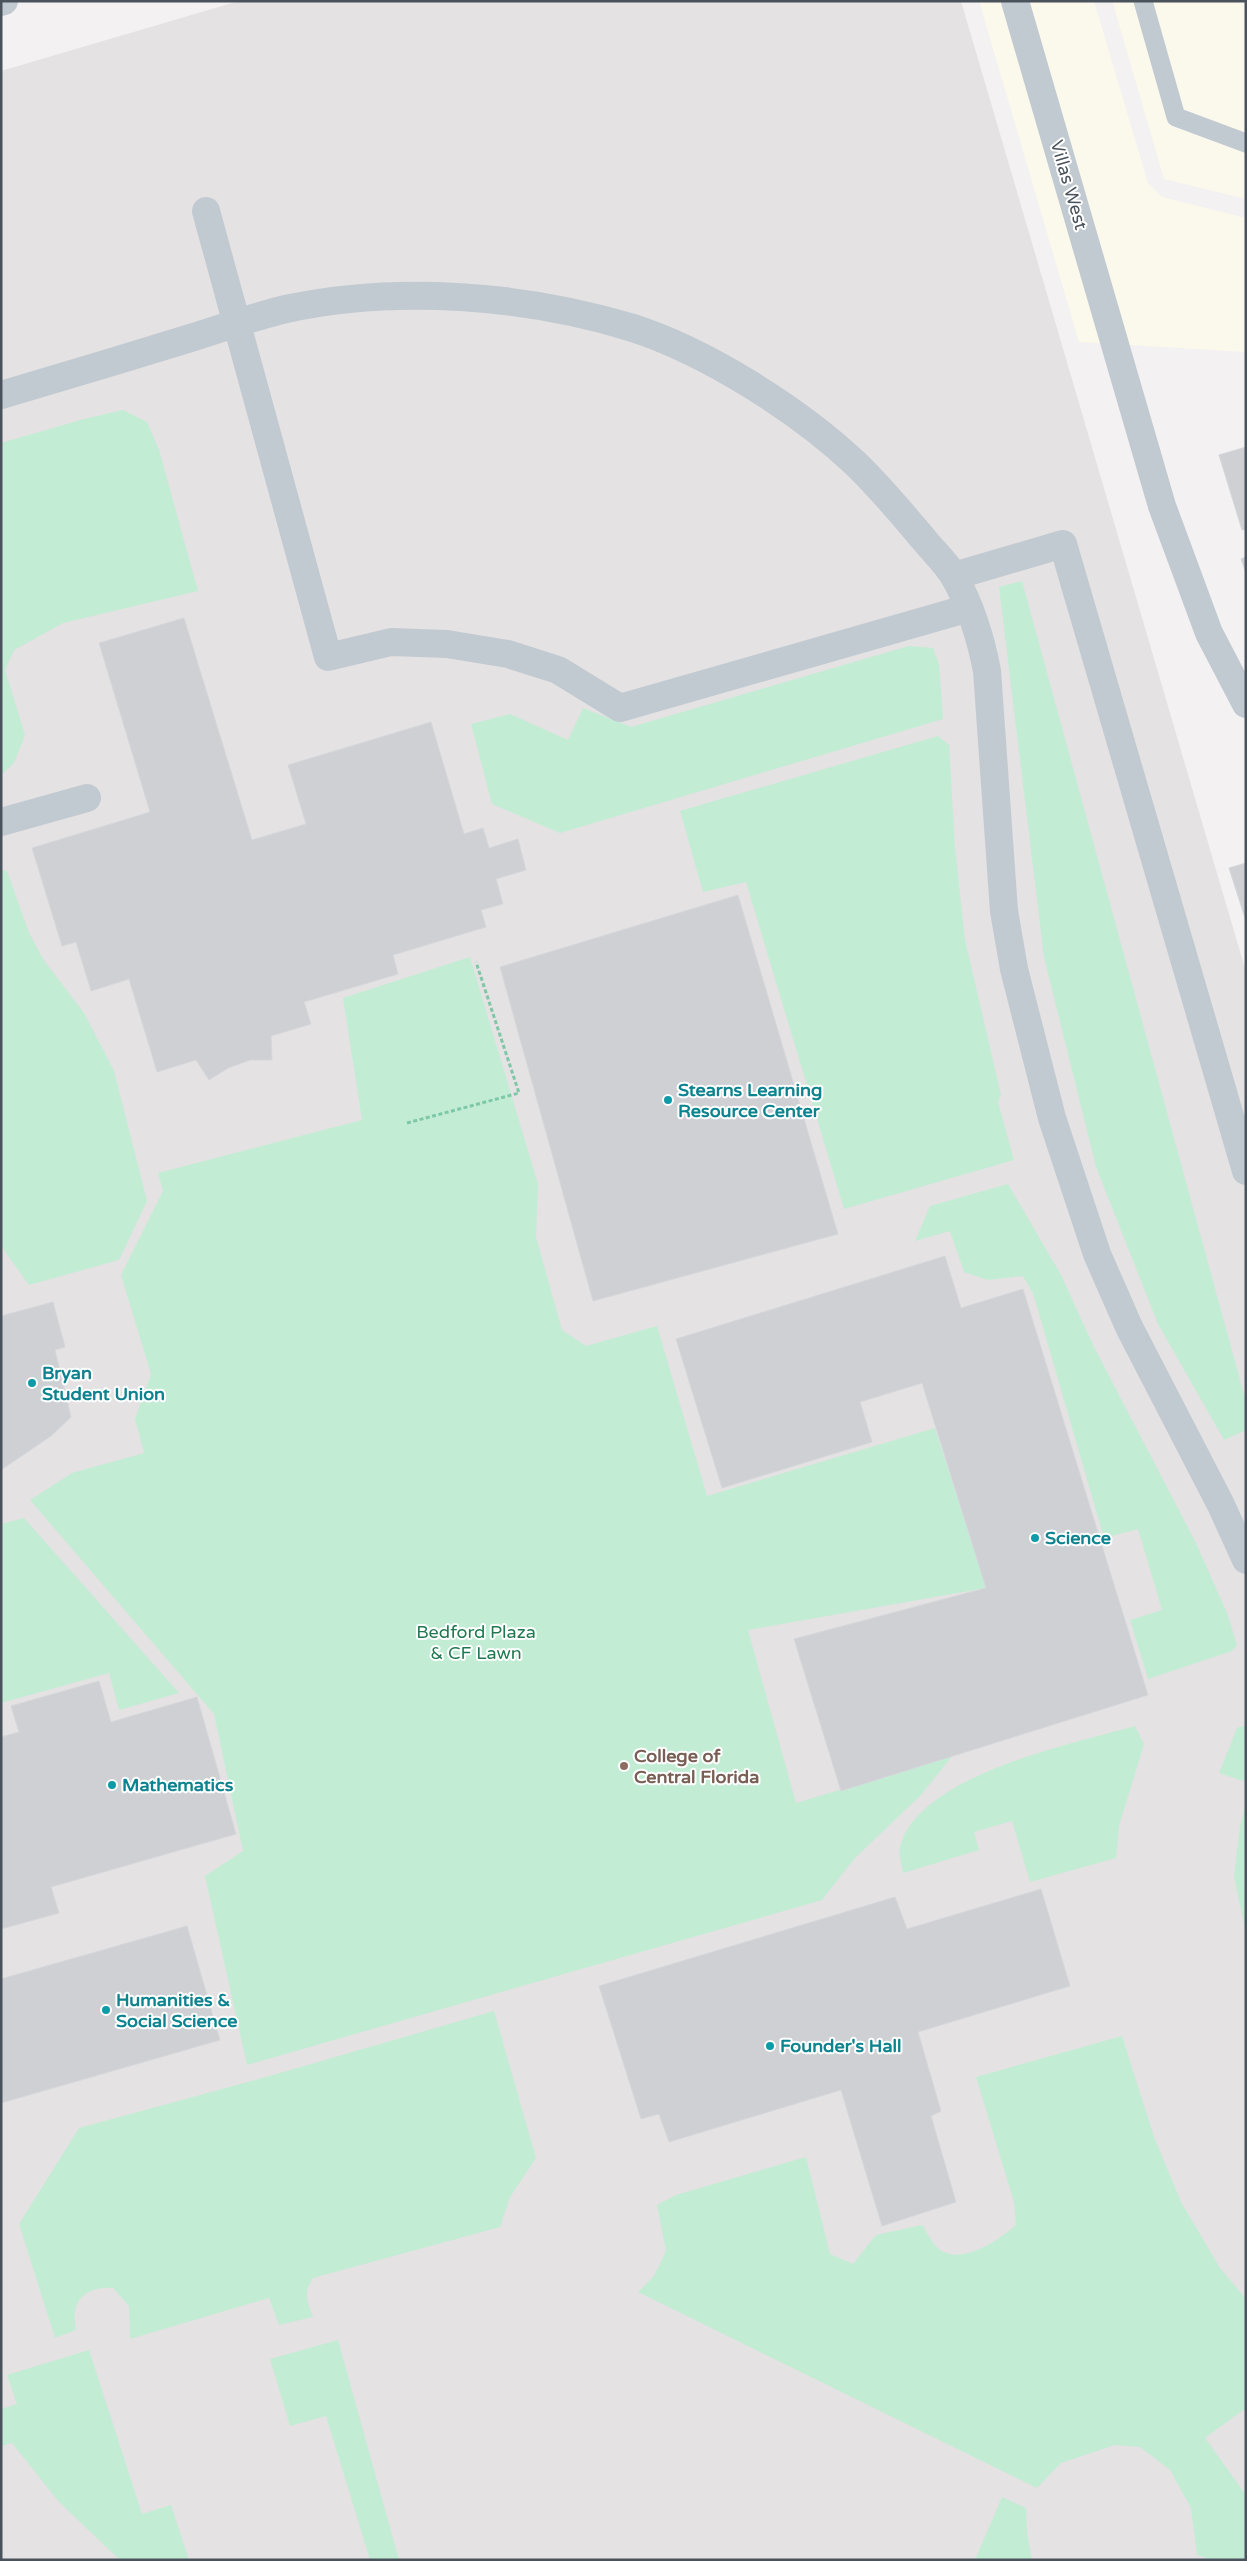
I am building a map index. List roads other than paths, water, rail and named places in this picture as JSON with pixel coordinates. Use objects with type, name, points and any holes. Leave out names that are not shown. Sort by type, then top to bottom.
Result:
[{"type":"street","name":"Villas West","points":[[1015,1],[1165,515],[1209,633],[1245,702]]},
{"type":"street","points":[[206,211],[328,657],[391,642],[447,644],[508,654],[558,670],[620,708],[968,608]]},
{"type":"street","points":[[1,395],[286,309],[370,298],[454,296],[514,302],[566,312],[634,329],[692,352],[803,420],[877,484],[954,576],[982,643],[987,672],[1004,911],[1014,969],[1052,1118],[1097,1254],[1129,1327],[1222,1505],[1246,1560]]},
{"type":"street","points":[[954,576],[1063,544],[1246,1171]]},
{"type":"street","points":[[1,822],[87,798]]},
{"type":"lane","points":[[1143,1],[1176,117],[1246,143]]},
{"type":"place","name":"Stearns Learning Resource Center","points":[[668,1100]]},
{"type":"place","name":"Bryan Student Union","points":[[32,1383]]},
{"type":"place","name":"Science","points":[[1035,1538]]},
{"type":"place","name":"College of Central Florida","points":[[624,1766]]},
{"type":"place","name":"Mathematics","points":[[112,1785]]},
{"type":"place","name":"Humanities & Social Science","points":[[106,2010]]},
{"type":"place","name":"Founder's Hall","points":[[770,2046]]},
{"type":"park label","name":"Bedford Plaza & CF Lawn","points":[[476,1642]]}]
